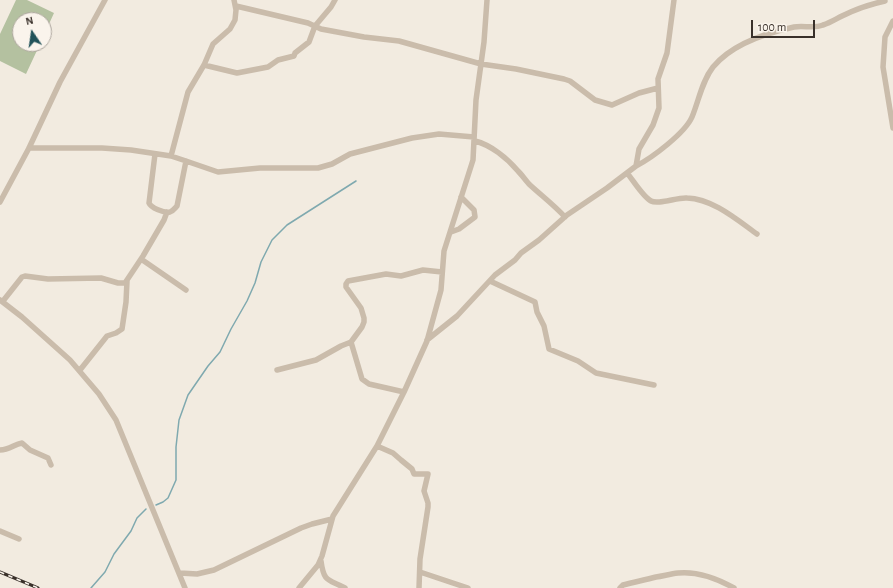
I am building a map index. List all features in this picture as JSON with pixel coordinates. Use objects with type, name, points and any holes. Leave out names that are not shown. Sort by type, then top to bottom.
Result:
[{"type":"street","points":[[0,202],[29,148],[60,82],[104,0]]},
{"type":"street","points":[[204,65],[237,73],[258,70],[268,67],[278,60],[294,56],[295,53],[308,44],[315,26],[335,0]]},
{"type":"street","points":[[299,588],[321,560],[332,518],[377,446],[427,341],[441,290],[444,251],[473,160],[487,0]]},
{"type":"street","points":[[636,166],[639,149],[653,125],[659,108],[659,74],[668,47],[674,0]]},
{"type":"street","points":[[427,341],[457,316],[494,275],[515,260],[521,253],[539,240],[565,217],[661,149],[684,130],[688,124],[708,75],[714,66],[726,54],[750,41],[766,35],[794,27],[808,28],[822,26],[860,8],[882,0],[893,0]]},
{"type":"street","points":[[171,156],[188,92],[204,65],[213,44],[230,29],[235,20],[235,3],[321,29],[376,39],[399,41],[481,64],[516,69],[564,79],[570,81],[595,100],[612,105],[639,93],[658,88]]},
{"type":"street","points":[[893,21],[885,37],[883,67],[893,128]]},
{"type":"street","points":[[29,148],[102,148],[131,150],[171,156],[218,172],[260,168],[318,168],[332,164],[350,154],[412,138],[439,134],[474,139],[487,145],[518,170],[531,185],[565,217]]},
{"type":"street","points":[[155,154],[149,203],[151,207],[167,212],[174,210],[177,206],[186,161]]},
{"type":"street","points":[[627,173],[650,200],[656,202],[680,198],[700,200],[719,208],[757,234]]},
{"type":"street","points":[[450,232],[456,231],[475,217],[474,210],[462,197]]},
{"type":"street","points":[[167,212],[164,220],[141,259],[127,281],[122,284],[101,278],[48,279],[25,276],[1,300],[22,317],[80,370],[111,410],[186,588]]},
{"type":"street","points":[[141,259],[186,290]]},
{"type":"street","points":[[277,370],[316,360],[351,342],[362,327],[364,318],[361,308],[346,287],[348,281],[386,274],[401,276],[423,270],[442,272]]},
{"type":"street","points":[[80,370],[107,336],[122,329],[127,281]]},
{"type":"street","points":[[490,281],[524,298],[534,301],[542,322],[549,349],[578,361],[596,374],[654,385]]},
{"type":"street","points":[[351,342],[362,379],[369,384],[404,392]]},
{"type":"street","points":[[0,450],[7,450],[22,443],[30,450],[48,458],[51,465]]},
{"type":"street","points":[[377,446],[393,453],[412,469],[414,474],[428,474],[424,491],[428,507],[419,588]]},
{"type":"street","points":[[180,573],[197,574],[214,570],[301,528],[332,518]]},
{"type":"street","points":[[0,531],[19,539]]},
{"type":"street","points":[[321,560],[323,575],[327,583],[345,588]]},
{"type":"street","points":[[420,572],[468,588]]},
{"type":"street","points":[[620,588],[622,585],[678,573],[707,576],[734,588]]},
{"type":"green space","points":[[16,0],[27,0],[52,12],[12,12],[12,52],[36,52],[26,74],[0,61],[0,34]]},
{"type":"waterway","points":[[156,505],[168,498],[176,480],[176,447],[179,420],[188,395],[208,366],[220,352],[247,301],[255,283],[261,262],[272,240],[287,225],[356,181]]},
{"type":"waterway","points":[[91,588],[105,572],[114,554],[131,531],[137,518],[146,509]]},
{"type":"railway","points":[[0,572],[38,588]]}]
